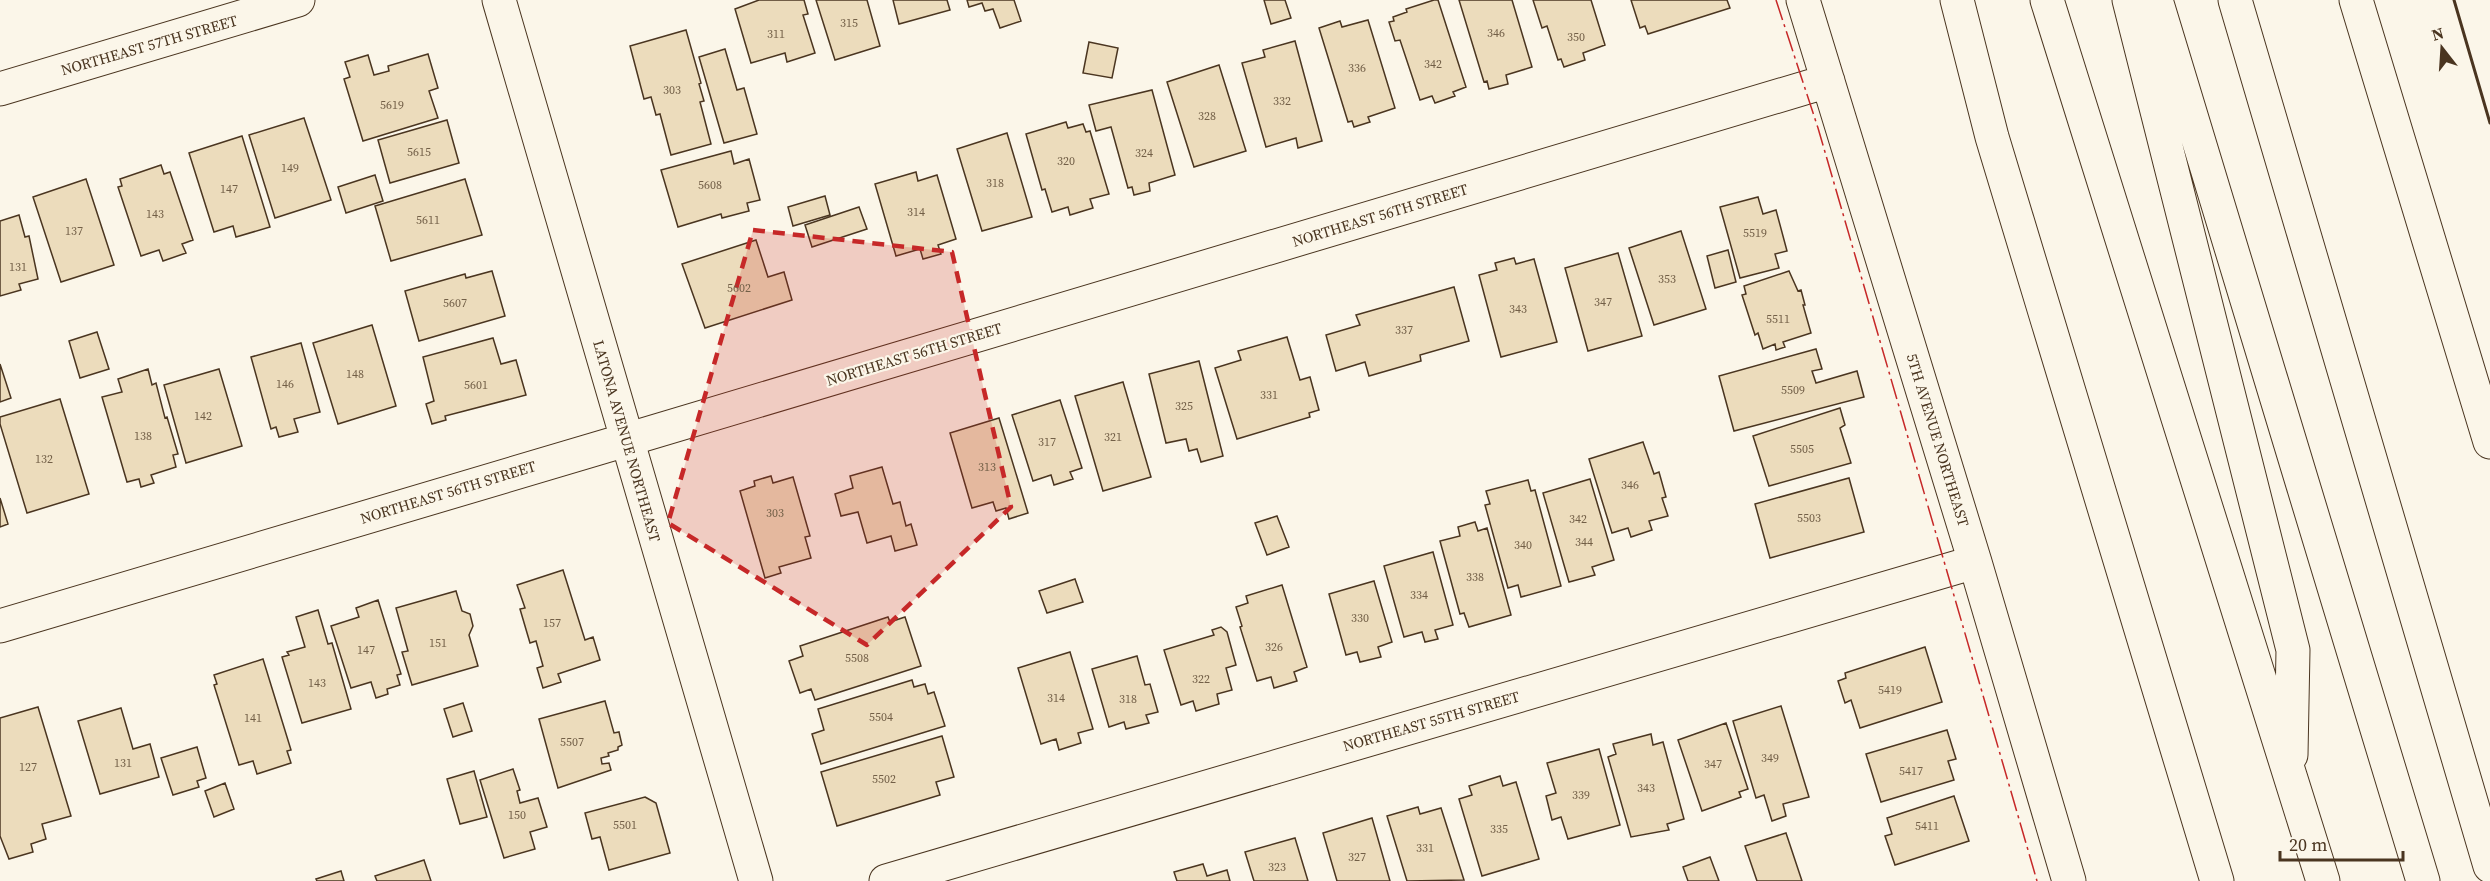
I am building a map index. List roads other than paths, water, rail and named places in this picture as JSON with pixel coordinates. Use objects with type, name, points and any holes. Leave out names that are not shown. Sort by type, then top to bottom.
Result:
[{"type":"main road","name":"NORTHEAST 57TH STREET","points":[[0,89],[298,0]]},
{"type":"main road","name":"LATONA AVENUE NORTHEAST","points":[[499,0],[756,881]]},
{"type":"main road","name":"5TH AVENUE NORTHEAST","points":[[1803,0],[1975,562],[2069,881]]},
{"type":"main road","points":[[1958,0],[1992,138],[2217,881]]},
{"type":"main road","points":[[2047,0],[2324,881]]},
{"type":"main road","points":[[2129,0],[2293,650],[2291,782]]},
{"type":"main road","points":[[2156,0],[2423,881]]},
{"type":"main road","points":[[2235,0],[2490,866]]},
{"type":"main road","points":[[2356,0],[2490,442]]},
{"type":"main road","name":"NORTHEAST 56TH STREET","points":[[0,626],[1828,81]]},
{"type":"main road","points":[[2445,289],[2490,398]]},
{"type":"main road","name":"NORTHEAST 55TH STREET","points":[[886,881],[1975,562]]}]
